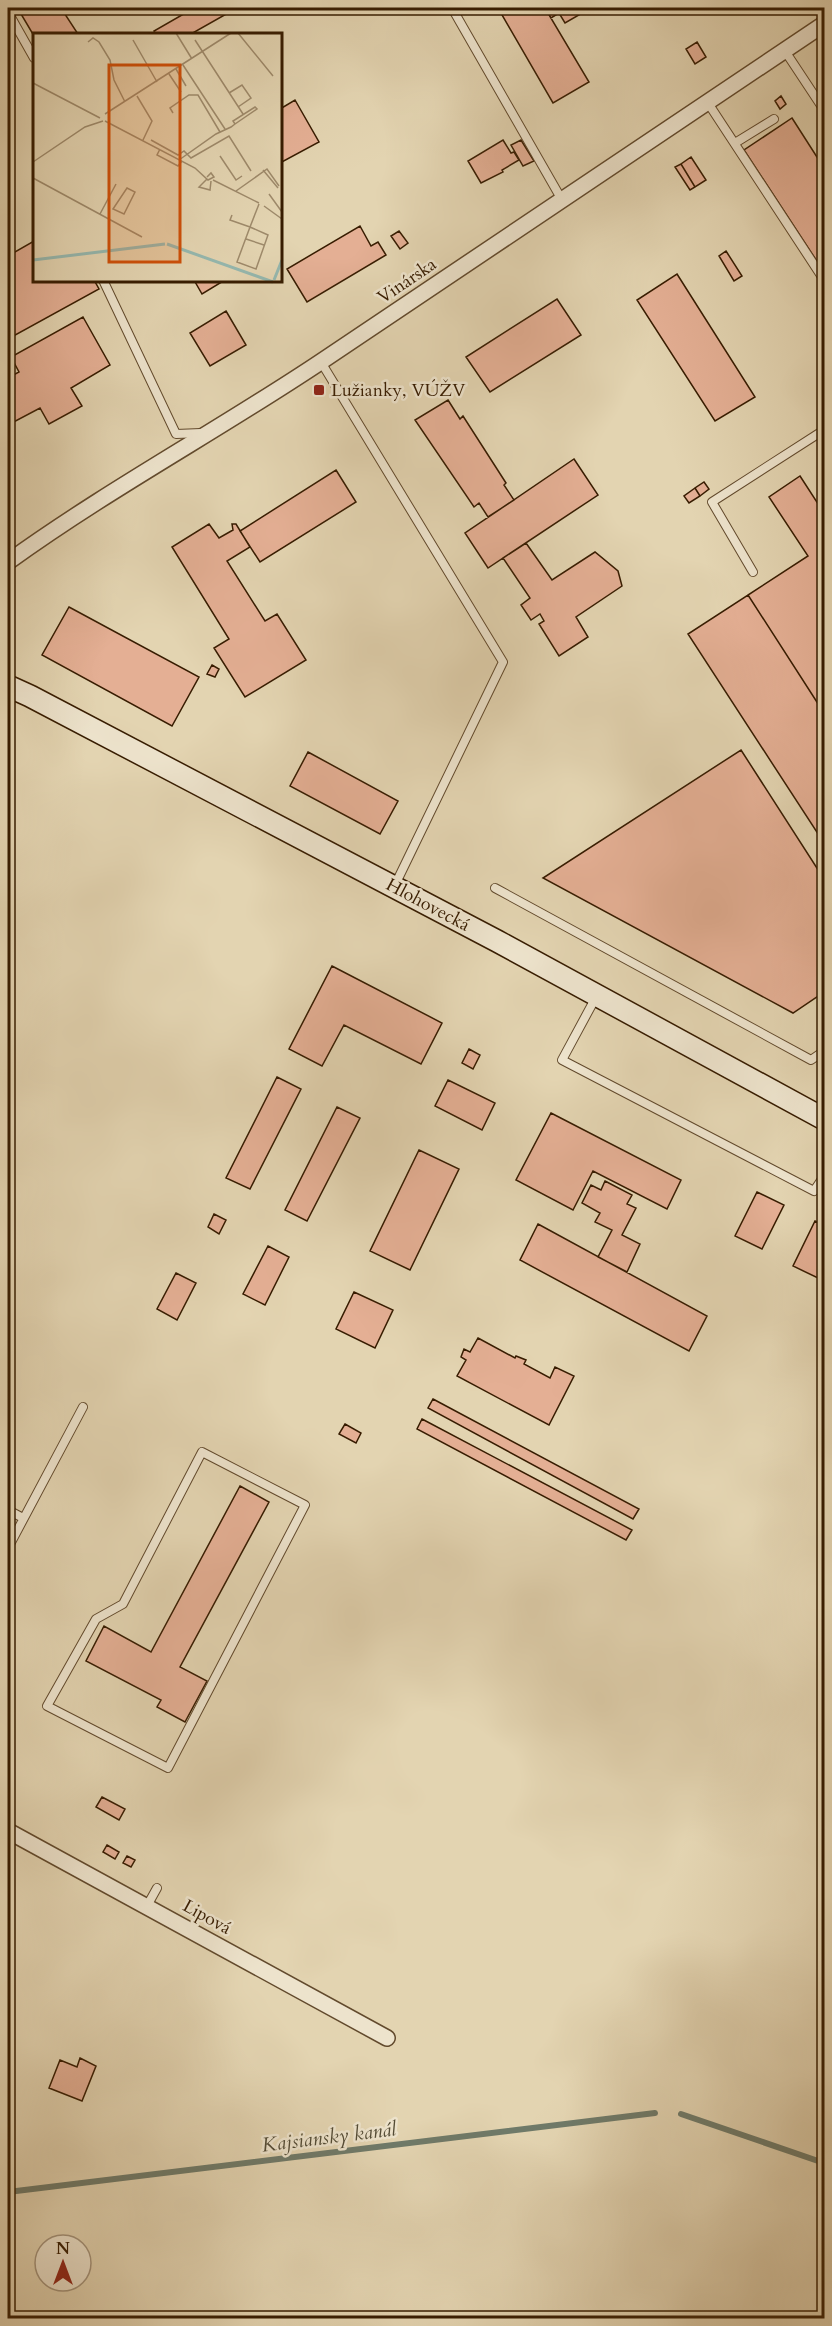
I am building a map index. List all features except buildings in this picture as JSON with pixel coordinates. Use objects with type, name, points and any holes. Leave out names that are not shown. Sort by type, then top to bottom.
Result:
[{"type":"main road","name":"Hlohovecká","points":[[8,670],[30,696]]},
{"type":"main road","name":"Hlohovecká","points":[[8,686],[597,995],[825,1119]]},
{"type":"street","name":"Vinárska","points":[[8,562],[206,433],[321,362],[825,24]]},
{"type":"street","name":"Lipová","points":[[8,1831],[387,2038]]},
{"type":"lane","points":[[452,8],[562,200]]},
{"type":"lane","points":[[8,12],[33,56]]},
{"type":"lane","points":[[785,51],[821,98],[825,110]]},
{"type":"lane","points":[[708,102],[825,280]]},
{"type":"lane","points":[[735,143],[774,119]]},
{"type":"lane","points":[[104,282],[176,434],[206,433]]},
{"type":"lane","points":[[321,362],[503,662],[394,888]]},
{"type":"lane","points":[[753,572],[712,502],[825,430]]},
{"type":"lane","points":[[495,888],[811,1060],[825,1051]]},
{"type":"lane","points":[[597,995],[562,1060],[814,1191],[825,1176]]},
{"type":"lane","points":[[8,1548],[83,1407]]},
{"type":"lane","points":[[202,1452],[304,1505],[168,1768],[47,1706],[96,1619],[123,1604],[202,1452]]},
{"type":"lane","points":[[8,1510],[23,1518]]},
{"type":"lane","points":[[147,1906],[157,1888]]},
{"type":"waterway","name":"Kajsiansky kanál","points":[[8,2192],[655,2113]]},
{"type":"waterway","name":"Kajsiansky kanál","points":[[681,2114],[824,2163]]},
{"type":"place","name":"Lužianky, VÚŽV","points":[[319,390]]}]
